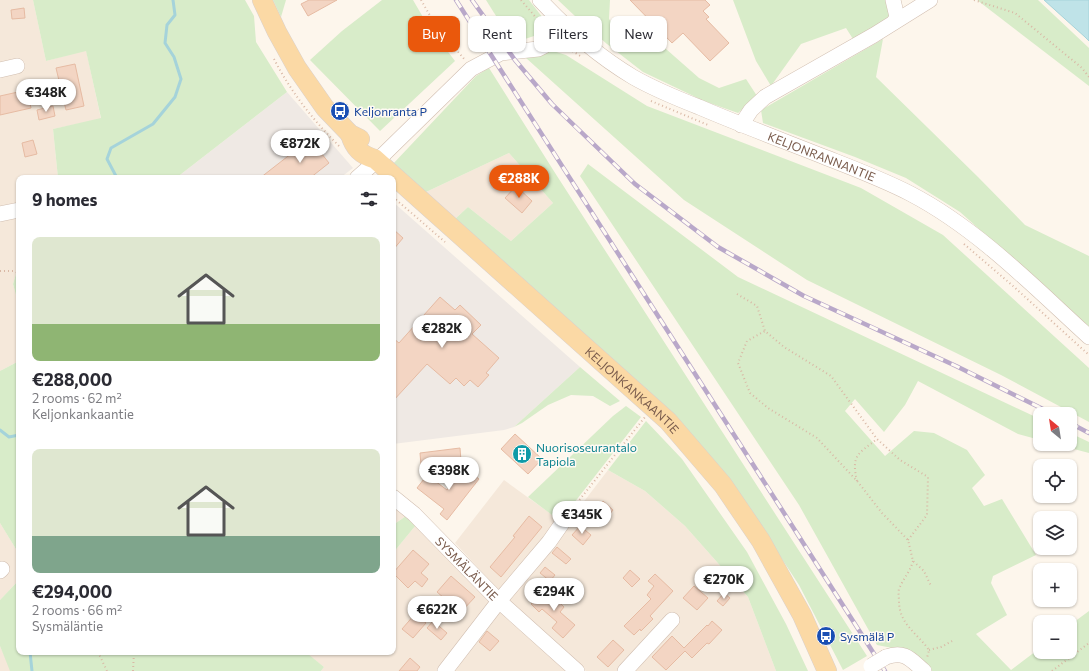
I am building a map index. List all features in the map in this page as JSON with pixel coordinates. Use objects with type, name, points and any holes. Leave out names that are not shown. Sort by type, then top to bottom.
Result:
[{"type":"main road","name":"KELJONKANKAANTIE","points":[[262,0],[277,32],[297,68],[325,108],[350,134],[359,138],[371,150],[376,160],[393,175]]},
{"type":"main road","name":"KELJONKANKAANTIE","points":[[396,178],[668,421],[723,485],[761,541],[802,615],[827,671]]},
{"type":"street","name":"KELJONRANNANTIE","points":[[540,0],[555,16]]},
{"type":"street","points":[[893,0],[897,16],[894,22]]},
{"type":"street","points":[[741,125],[751,110],[765,97],[930,0]]},
{"type":"street","points":[[360,175],[471,69],[501,54],[534,50]]},
{"type":"street","name":"KELJONRANNANTIE","points":[[596,52],[634,78],[658,90],[741,125],[862,172],[912,194],[940,211],[983,242],[1089,337]]},
{"type":"street","points":[[0,70],[17,66]]},
{"type":"street","points":[[0,214],[16,211]]},
{"type":"street","name":"SYSMÄLÄNTIE","points":[[396,499],[414,514],[499,601],[577,671]]},
{"type":"street","points":[[445,671],[499,601],[549,542],[570,512]]},
{"type":"street","points":[[625,671],[672,620]]},
{"type":"street","points":[[867,668],[894,654],[906,656],[922,669]]},
{"type":"path","points":[[421,0],[436,26],[471,69]]},
{"type":"path","points":[[521,0],[535,16]]},
{"type":"path","points":[[974,0],[1015,13],[1082,68],[1089,77]]},
{"type":"path","points":[[574,52],[586,60]]},
{"type":"path","points":[[648,99],[682,115],[711,126]]},
{"type":"path","points":[[396,200],[447,244]]},
{"type":"path","points":[[961,242],[1013,286],[1089,355]]},
{"type":"path","points":[[0,271],[16,272]]},
{"type":"path","points":[[737,294],[757,306],[765,331],[784,347],[831,376],[877,439],[900,460],[928,476],[927,515],[908,540]]},
{"type":"path","points":[[765,331],[747,341],[738,363],[750,393],[768,408],[817,438],[858,482],[882,513],[908,540],[913,561],[899,591],[899,608],[904,623],[923,641],[929,650],[928,657],[922,669]]},
{"type":"path","points":[[570,512],[645,417],[641,412]]},
{"type":"path","points":[[858,482],[854,467],[858,455],[877,439]]},
{"type":"path","points":[[913,561],[924,570],[931,586]]},
{"type":"path","points":[[929,650],[941,647],[954,640]]},
{"type":"path","points":[[1052,671],[1089,643]]},
{"type":"path","points":[[99,655],[107,671]]},
{"type":"path","points":[[133,671],[134,655]]},
{"type":"shaded area","points":[[0,0],[33,0],[46,61],[86,50],[101,119],[53,129],[58,175],[16,175],[16,274],[13,284],[16,295],[16,363],[0,371]]},
{"type":"shaded area","points":[[287,92],[353,168],[344,175],[180,175]]},
{"type":"shaded area","points":[[509,153],[553,203],[511,241],[468,207],[455,219],[426,192]]},
{"type":"shaded area","points":[[396,205],[580,367],[514,427],[504,430],[396,444]]},
{"type":"shaded area","points":[[608,470],[645,491],[685,526],[748,597],[776,671],[586,671],[508,600],[455,543],[504,480],[566,525]]},
{"type":"shaded area","points":[[396,508],[406,516],[396,523]]},
{"type":"shaded area","points":[[0,523],[16,549],[16,583],[0,600]]},
{"type":"shaded area","points":[[416,525],[568,671],[321,671],[324,667],[308,655],[396,655],[396,549]]},
{"type":"shaded area","points":[[0,646],[11,671],[0,671]]},
{"type":"green space","points":[[33,0],[245,0],[254,16],[256,42],[287,92],[180,175],[58,175],[53,129],[101,118],[86,51],[46,61]]},
{"type":"green space","points":[[273,0],[286,0],[281,17]]},
{"type":"green space","points":[[382,0],[413,0],[422,16],[408,16],[408,52],[448,52],[455,61],[380,131],[310,60],[342,31]]},
{"type":"green space","points":[[486,0],[529,0],[541,16],[534,16],[534,36],[526,39],[526,16],[496,16]]},
{"type":"green space","points":[[558,0],[610,0],[610,46],[602,40],[602,16],[575,16]]},
{"type":"green space","points":[[733,0],[887,0],[891,17],[853,39],[846,28],[801,44],[771,86],[756,61]]},
{"type":"green space","points":[[977,0],[1038,0],[1089,48],[1089,86]]},
{"type":"green space","points":[[883,39],[876,77],[1025,225],[1089,256],[1089,327],[960,212],[906,178],[855,157],[763,123],[761,110]]},
{"type":"green space","points":[[667,50],[699,78],[719,88],[746,79],[757,96],[738,113],[704,101],[643,72],[617,52],[667,52]]},
{"type":"green space","points":[[544,52],[556,52],[566,55],[647,106],[861,188],[943,235],[1089,368],[1089,422],[1077,416],[1077,407],[1061,407],[1001,375],[807,280],[684,200],[526,58]]},
{"type":"green space","points":[[489,68],[557,176],[867,656],[843,670],[799,585],[733,484],[673,413],[455,219],[468,207],[511,241],[553,203],[509,153],[426,192],[392,165],[476,76]]},
{"type":"green space","points":[[588,164],[738,277],[1033,416],[1033,438],[1018,434],[918,381],[905,405],[884,432],[855,399],[845,411],[885,456],[914,431],[934,433],[967,450],[985,475],[972,488],[984,506],[1002,499],[1033,550],[1033,555],[1036,555],[993,576],[991,583],[1007,615],[976,634],[1011,670],[1033,653],[1033,659],[1077,659],[1077,620],[1089,611],[1089,671],[927,671],[913,652],[877,645],[799,505],[580,176]]},
{"type":"green space","points":[[16,274],[16,295],[13,284]]},
{"type":"green space","points":[[16,363],[16,549],[0,523],[0,371]]},
{"type":"green space","points":[[580,367],[620,401],[610,406],[593,396],[571,395],[548,405],[514,427]]},
{"type":"green space","points":[[626,406],[641,417],[560,521],[528,497],[613,416]]},
{"type":"green space","points":[[646,421],[682,459],[747,552],[786,624],[808,671],[776,671],[748,597],[685,526],[645,491],[608,470]]},
{"type":"green space","points":[[1077,436],[1089,442],[1089,453],[1077,450]]},
{"type":"green space","points":[[406,516],[416,525],[396,549],[396,523]]},
{"type":"green space","points":[[16,583],[16,655],[309,655],[324,667],[321,671],[10,671],[0,646],[0,600]]},
{"type":"water","points":[[1044,0],[1089,0],[1089,41],[1085,37]]},
{"type":"building","points":[[309,0],[337,0],[308,16],[301,4]]},
{"type":"building","points":[[630,0],[705,0],[710,5],[703,11],[709,17],[706,19],[729,43],[710,61],[683,33],[672,43],[667,38],[667,16],[646,16]]},
{"type":"building","points":[[24,8],[25,18],[12,19],[11,10]]},
{"type":"building","points":[[75,64],[84,106],[66,110],[56,68]]},
{"type":"building","points":[[27,90],[31,108],[0,115],[0,96]]},
{"type":"building","points":[[53,106],[55,116],[39,120],[37,110]]},
{"type":"building","points":[[310,139],[329,163],[314,175],[264,175]]},
{"type":"building","points":[[33,140],[37,154],[25,157],[22,143]]},
{"type":"building","points":[[516,186],[532,201],[522,213],[505,198]]},
{"type":"building","points":[[396,232],[403,238],[396,246]]},
{"type":"building","points":[[440,297],[455,310],[460,305],[481,325],[472,334],[499,358],[486,373],[489,375],[478,387],[470,380],[464,386],[456,378],[450,384],[427,364],[396,398],[396,340],[399,343]]},
{"type":"building","name":"Nuorisoseurantalo Tapiola","points":[[515,434],[542,459],[528,474],[501,449]]},
{"type":"building","points":[[460,448],[461,461],[421,465],[420,453]]},
{"type":"building","points":[[464,467],[479,479],[447,520],[440,514],[444,509],[417,488],[427,475],[447,490]]},
{"type":"building","points":[[603,501],[613,510],[605,520],[594,510]]},
{"type":"building","points":[[529,516],[542,527],[501,577],[490,567],[515,537],[513,536]]},
{"type":"building","points":[[580,526],[591,535],[583,545],[572,535]]},
{"type":"building","points":[[557,547],[571,559],[566,564],[552,553]]},
{"type":"building","points":[[413,550],[429,564],[421,573],[428,579],[422,587],[415,581],[408,588],[396,576],[396,570]]},
{"type":"building","points":[[545,567],[555,575],[550,581],[540,573]]},
{"type":"building","points":[[630,570],[640,579],[632,587],[623,578]]},
{"type":"building","points":[[655,574],[673,591],[650,616],[653,619],[641,631],[640,629],[634,635],[624,626],[651,599],[647,595],[654,586],[648,581]]},
{"type":"building","points":[[451,576],[475,597],[461,612],[452,604],[445,612],[438,605],[444,598],[437,592]]},
{"type":"building","points":[[694,586],[708,598],[697,610],[683,598]]},
{"type":"building","points":[[546,589],[564,607],[560,612],[575,625],[563,638],[552,628],[557,622],[542,609],[539,612],[531,604]]},
{"type":"building","points":[[724,593],[730,598],[723,606],[717,601]]},
{"type":"building","points":[[415,614],[426,623],[413,638],[402,629]]},
{"type":"building","points":[[433,621],[447,633],[441,640],[427,628]]},
{"type":"building","points":[[712,621],[722,630],[709,644],[707,643],[692,658],[685,651],[666,670],[652,657],[672,636],[684,648]]},
{"type":"building","points":[[487,631],[499,641],[490,651],[479,642]]},
{"type":"building","points":[[613,640],[624,650],[608,667],[597,657]]},
{"type":"building","points":[[410,658],[420,667],[417,671],[399,671]]},
{"type":"waterway","points":[[115,175],[107,159],[111,148],[153,124],[175,97],[181,79],[174,57],[165,43],[167,25],[175,15],[173,0]]},
{"type":"waterway","points":[[0,430],[9,437],[16,436]]},
{"type":"waterway","points":[[30,655],[32,671]]},
{"type":"railway","points":[[456,0],[885,671]]},
{"type":"railway","points":[[472,0],[515,60],[552,104],[635,184],[718,247],[804,296],[956,366],[1039,407]]},
{"type":"railway","points":[[1077,427],[1089,433]]},
{"type":"place","name":"Keljonranta P","points":[[340,111]]},
{"type":"place","name":"Nuorisoseurantalo Tapiola","points":[[522,454]]},
{"type":"place","name":"Sysmälä P","points":[[826,636]]}]
